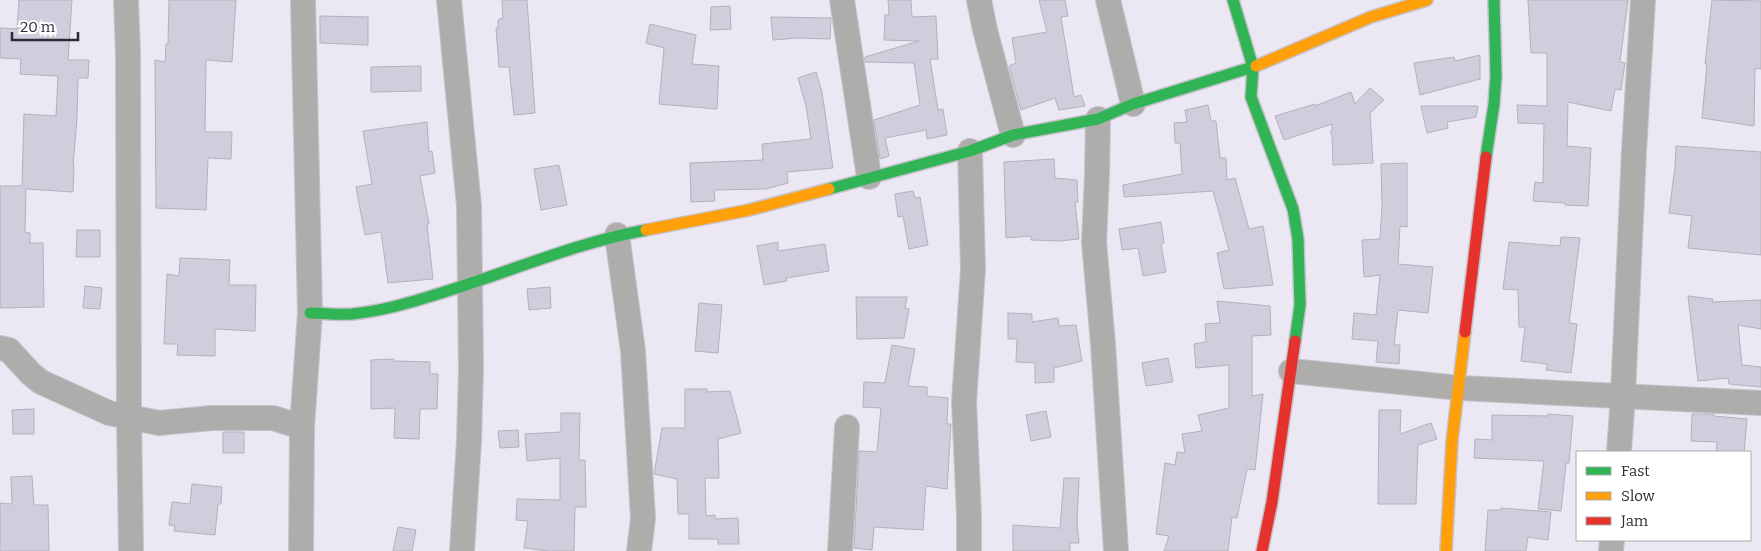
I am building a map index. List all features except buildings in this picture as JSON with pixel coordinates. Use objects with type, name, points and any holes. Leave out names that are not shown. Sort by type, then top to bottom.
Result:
[{"type":"street","points":[[126,0],[128,54],[131,551]]},
{"type":"street","points":[[301,551],[302,427],[310,313],[304,0]]},
{"type":"street","points":[[448,0],[469,206],[471,368],[469,441],[462,551]]},
{"type":"street","points":[[842,0],[869,177]]},
{"type":"street","points":[[980,0],[985,30],[1013,136]]},
{"type":"street","points":[[1108,0],[1133,104]]},
{"type":"street","points":[[1233,0],[1253,67],[1251,97],[1293,209],[1298,239],[1300,306],[1272,502],[1262,551]]},
{"type":"street","points":[[310,313],[351,314],[402,305],[470,284],[562,251],[602,241],[617,235],[749,210],[970,151],[1013,136],[1098,119],[1133,104],[1253,67],[1370,8],[1427,0]]},
{"type":"street","points":[[1446,551],[1452,441],[1460,388],[1487,148],[1494,104],[1496,76],[1494,0]]},
{"type":"street","points":[[1619,451],[1643,0]]},
{"type":"street","points":[[1098,119],[1094,242],[1103,344],[1116,551]]},
{"type":"street","points":[[969,551],[964,402],[973,269],[970,151]]},
{"type":"street","points":[[617,235],[633,351],[642,518],[639,551]]},
{"type":"street","points":[[0,348],[9,350],[41,382],[109,413],[159,423],[212,418],[273,418],[302,427]]},
{"type":"street","points":[[1291,370],[1460,388],[1761,403]]},
{"type":"street","points":[[840,551],[847,427]]},
{"type":"traffic: fast","points":[[1233,0],[1253,67],[1251,97],[1293,209],[1298,239],[1300,305],[1295,341]]},
{"type":"traffic: fast","points":[[1486,157],[1496,76],[1494,0]]},
{"type":"traffic: fast","points":[[829,189],[970,151],[1013,135],[1098,119],[1133,104],[1256,66]]},
{"type":"traffic: fast","points":[[310,313],[352,314],[397,306],[594,242],[646,230]]},
{"type":"traffic: slow","points":[[1256,66],[1371,17],[1427,0]]},
{"type":"traffic: slow","points":[[646,230],[749,210],[829,189]]},
{"type":"traffic: slow","points":[[1446,551],[1452,441],[1465,332]]},
{"type":"traffic: jam","points":[[1465,332],[1486,157]]},
{"type":"traffic: jam","points":[[1262,551],[1272,502],[1295,341]]}]
